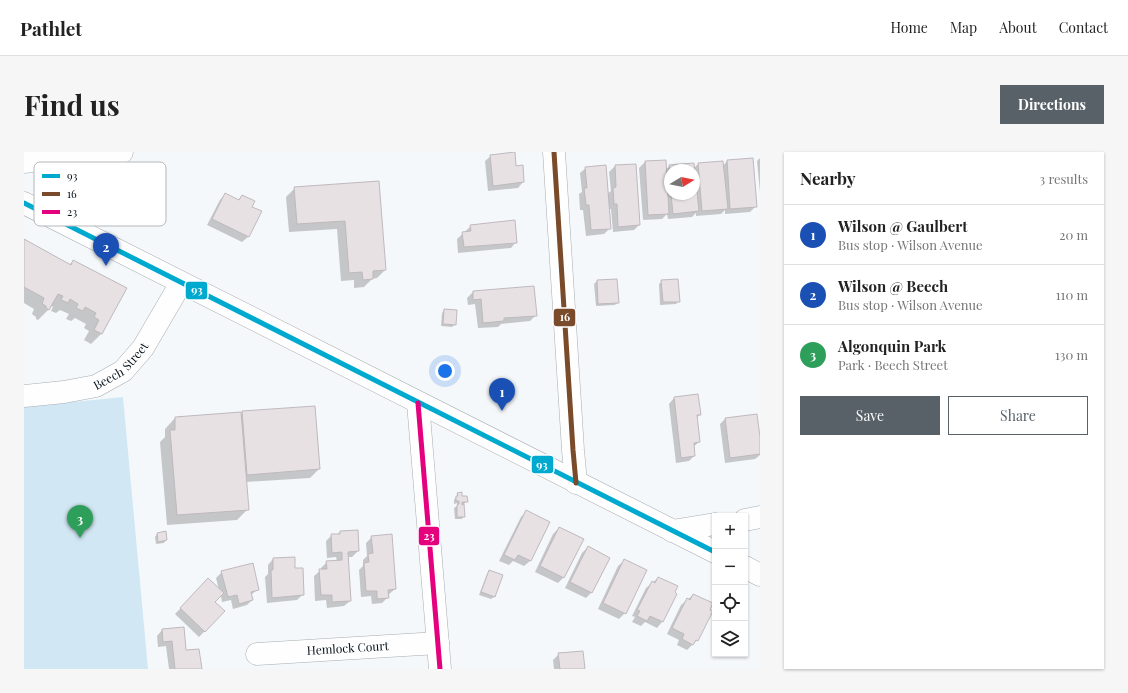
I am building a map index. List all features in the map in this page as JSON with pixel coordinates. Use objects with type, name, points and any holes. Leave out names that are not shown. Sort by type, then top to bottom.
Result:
[{"type":"street","points":[[24,162],[60,157],[122,152]]},
{"type":"street","points":[[554,152],[576,483]]},
{"type":"street","points":[[24,203],[34,208]]},
{"type":"street","points":[[69,226],[712,551]]},
{"type":"street","name":"Beech Street","points":[[24,396],[64,392],[96,386],[123,371],[143,348],[181,283]]},
{"type":"street","points":[[418,403],[440,669]]},
{"type":"street","points":[[748,519],[760,517]]},
{"type":"street","points":[[672,531],[712,524]]},
{"type":"street","points":[[748,569],[760,575]]},
{"type":"street","name":"Hemlock Court","points":[[257,654],[438,644]]},
{"type":"shaded area","points":[[123,397],[148,669],[24,669],[24,407]]},
{"type":"building","points":[[515,152],[516,166],[523,165],[524,182],[493,186],[490,155]]},
{"type":"building","points":[[753,158],[757,207],[730,209],[727,160]]},
{"type":"building","points":[[666,160],[666,164],[664,164],[664,200],[668,200],[669,214],[648,215],[645,161]]},
{"type":"building","points":[[723,161],[728,209],[702,211],[700,164],[698,163]]},
{"type":"building","points":[[636,164],[640,225],[618,227],[617,204],[614,204],[613,188],[616,187],[615,165]]},
{"type":"building","points":[[606,165],[611,229],[591,230],[589,205],[586,205],[584,188],[587,188],[585,167]]},
{"type":"building","points":[[379,181],[386,270],[373,271],[373,279],[363,280],[362,272],[349,273],[345,221],[297,224],[294,187]]},
{"type":"building","points":[[225,193],[239,200],[242,195],[255,201],[252,207],[262,211],[249,237],[212,219]]},
{"type":"building","points":[[672,200],[698,200],[699,211],[673,214]]},
{"type":"building","points":[[515,220],[517,243],[464,247],[462,232],[471,231],[470,225]]},
{"type":"building","points":[[24,239],[71,265],[73,260],[127,288],[102,334],[94,330],[99,320],[94,317],[96,313],[85,307],[83,311],[76,308],[78,304],[70,299],[68,303],[61,300],[63,296],[58,294],[49,310],[42,304],[44,298],[24,287]]},
{"type":"building","points":[[617,279],[619,303],[598,304],[597,280]]},
{"type":"building","points":[[678,279],[680,302],[663,302],[661,280]]},
{"type":"building","points":[[534,286],[537,316],[504,318],[504,321],[483,323],[481,299],[473,300],[473,291]]},
{"type":"building","points":[[444,309],[457,310],[456,325],[443,324]]},
{"type":"building","points":[[698,394],[701,415],[697,415],[700,442],[694,443],[695,456],[681,458],[674,397]]},
{"type":"building","points":[[315,406],[320,469],[247,475],[242,411]]},
{"type":"building","points":[[241,412],[249,510],[177,515],[170,430],[175,430],[175,417]]},
{"type":"building","points":[[757,414],[760,437],[760,454],[730,458],[725,418]]},
{"type":"building","points":[[462,492],[462,496],[467,496],[468,502],[462,502],[462,505],[464,504],[465,517],[457,517],[457,505],[459,504],[459,501],[456,501],[456,496],[458,496],[457,493]]},
{"type":"building","points":[[526,510],[550,522],[531,561],[518,555],[515,560],[504,555]]},
{"type":"building","points":[[559,527],[584,539],[564,578],[540,566]]},
{"type":"building","points":[[358,530],[359,551],[348,552],[351,601],[332,602],[332,595],[321,595],[319,569],[327,569],[326,561],[342,560],[342,552],[332,553],[331,534],[340,534],[340,531]]},
{"type":"building","points":[[166,531],[167,540],[158,542],[157,533]]},
{"type":"building","points":[[392,534],[396,589],[388,590],[389,598],[377,599],[377,591],[366,591],[364,563],[369,562],[368,554],[373,553],[371,536]]},
{"type":"building","points":[[588,546],[610,558],[592,593],[570,582]]},
{"type":"building","points":[[295,557],[295,568],[303,568],[304,595],[272,598],[271,570],[273,570],[273,558]]},
{"type":"building","points":[[624,559],[647,570],[626,614],[603,603]]},
{"type":"building","points":[[253,563],[259,590],[251,592],[253,600],[239,604],[237,595],[228,597],[221,571]]},
{"type":"building","points":[[489,570],[503,575],[495,597],[481,592]]},
{"type":"building","points":[[658,577],[678,586],[675,592],[677,594],[663,622],[650,616],[647,621],[637,616],[640,611],[637,610],[652,581],[655,583]]},
{"type":"building","points":[[208,578],[224,593],[215,602],[225,611],[205,632],[180,608]]},
{"type":"building","points":[[693,594],[712,603],[710,610],[712,611],[712,613],[698,641],[696,640],[693,645],[682,639],[684,634],[672,628],[687,598],[690,600]]},
{"type":"building","points":[[184,627],[186,650],[199,649],[202,669],[175,669],[172,641],[163,642],[162,629]]},
{"type":"building","points":[[583,651],[585,669],[560,669],[558,653]]},
{"type":"transit line","name":"16","points":[[554,152],[576,483]]},
{"type":"transit line","name":"93","points":[[24,203],[34,208]]},
{"type":"transit line","name":"93","points":[[70,226],[712,550]]},
{"type":"transit line","name":"23","points":[[418,403],[440,669]]},
{"type":"place","name":"Wilson @ Beech","points":[[106,266]]},
{"type":"place","name":"Wilson @ Gaulbert","points":[[502,411]]},
{"type":"place","name":"Algonquin Park","points":[[80,538]]}]
